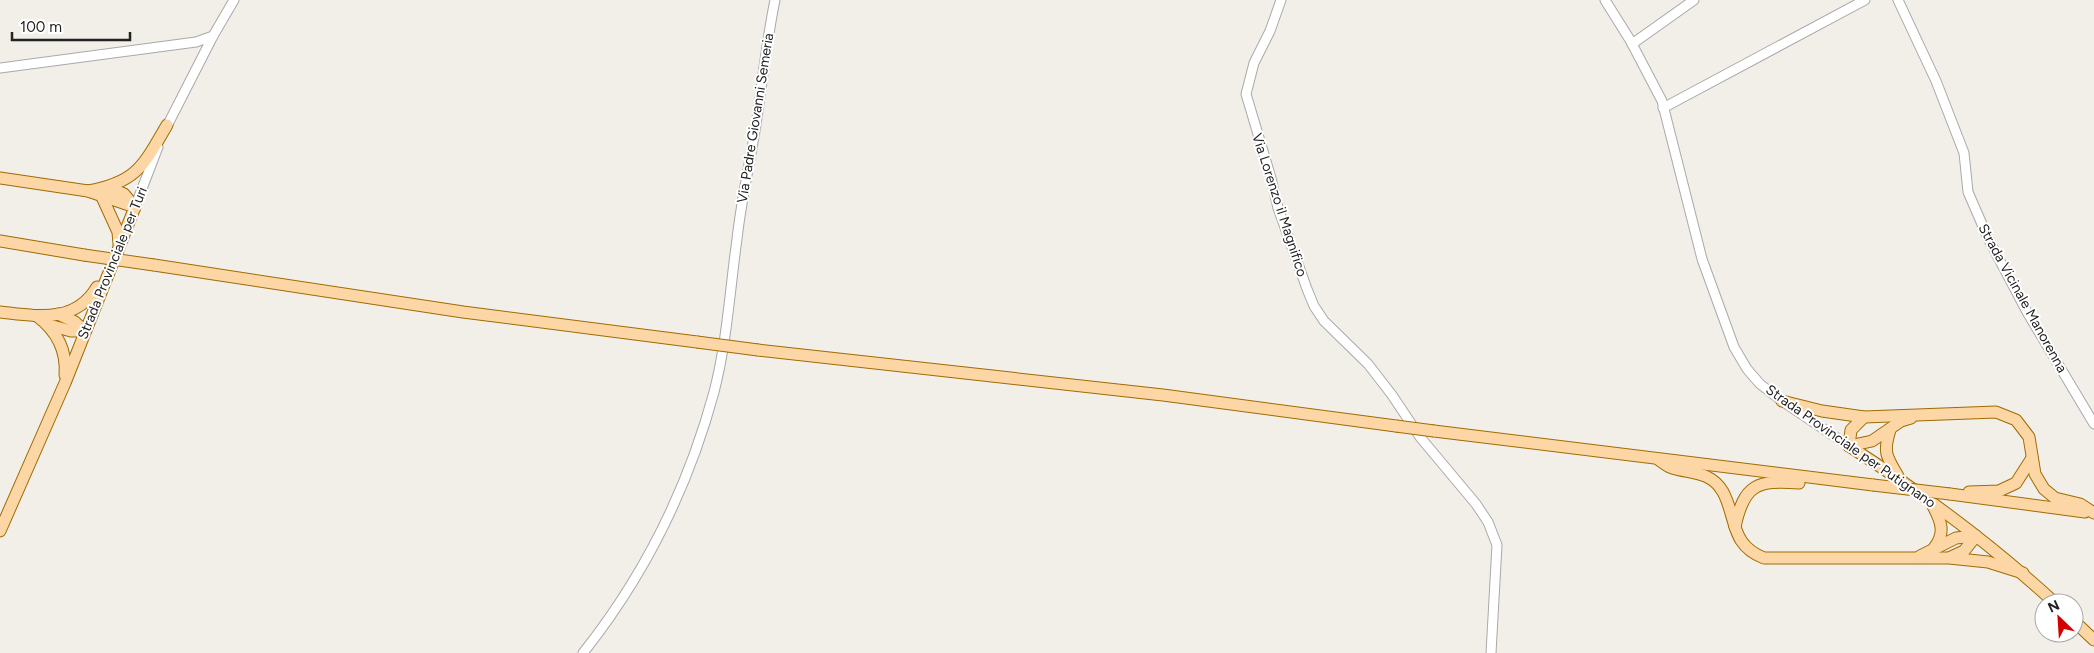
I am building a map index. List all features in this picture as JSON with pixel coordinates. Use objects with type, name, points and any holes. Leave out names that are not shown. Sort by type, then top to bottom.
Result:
[{"type":"main road","points":[[105,192],[130,177],[144,164],[167,125]]},
{"type":"main road","points":[[0,178],[105,192],[135,206]]},
{"type":"main road","points":[[0,312],[37,316],[58,314],[71,311],[90,300],[117,251],[118,232],[105,192]]},
{"type":"main road","name":"Strada Provinciale per Turi","points":[[0,531],[65,383],[135,206]]},
{"type":"main road","points":[[0,241],[463,312],[758,350],[1163,395],[1434,431],[2094,513]]},
{"type":"main road","points":[[58,314],[75,322],[85,331]]},
{"type":"main road","points":[[37,316],[49,325],[60,342],[65,354],[65,383]]},
{"type":"main road","points":[[49,325],[71,331],[85,331]]},
{"type":"main road","points":[[1782,401],[1822,411],[1864,416],[1918,416],[1996,412],[2016,420],[2029,437],[2036,474],[2044,490],[2055,498],[2080,504],[2094,513]]},
{"type":"main road","points":[[1864,416],[1851,430],[1850,446],[1872,441],[1901,421],[1918,416]]},
{"type":"main road","points":[[1890,430],[1885,445],[1886,453],[1888,460],[1900,479]]},
{"type":"main road","name":"Strada Provinciale per Putignano","points":[[1850,446],[1932,502],[2023,573],[2044,593]]},
{"type":"main road","points":[[1655,458],[1671,468],[1699,472],[1712,479],[1723,492],[1742,544],[1753,554],[1764,558],[1949,558],[1988,562],[2023,573]]},
{"type":"main road","points":[[1953,494],[1975,490],[2000,491],[2016,483],[2032,458]]},
{"type":"main road","points":[[1735,529],[1739,510],[1746,494],[1759,484],[1775,481],[1803,484],[1827,480]]},
{"type":"main road","points":[[1932,502],[1942,530],[1941,540],[1932,550]]},
{"type":"main road","points":[[1916,558],[1956,538],[1976,536]]},
{"type":"main road","points":[[1949,558],[1964,551],[1976,536]]},
{"type":"main road","points":[[2084,630],[2094,640]]},
{"type":"street","name":"Strada Provinciale per Turi","points":[[135,206],[167,125],[213,36],[234,0]]},
{"type":"street","name":"Via Padre Giovanni Semeria","points":[[584,653],[617,608],[640,572],[667,522],[695,455],[714,389],[727,320],[737,237],[774,0]]},
{"type":"street","name":"Via Lorenzo il Magnifico","points":[[1281,0],[1270,31],[1254,63],[1246,94],[1278,208],[1314,306],[1324,322],[1368,364],[1392,395],[1420,437],[1476,504],[1488,522],[1497,545],[1491,653]]},
{"type":"street","name":"Strada Provinciale per Putignano","points":[[1605,0],[1632,44],[1662,101],[1702,259],[1734,347],[1747,369],[1760,384],[1782,401],[1850,446]]},
{"type":"street","points":[[1632,44],[1694,0]]},
{"type":"street","points":[[1663,108],[1865,0]]},
{"type":"street","name":"Strada Vicinale Manorenna","points":[[1898,0],[1936,80],[1964,153],[1968,192],[1988,238],[2027,312],[2094,424]]},
{"type":"street","points":[[0,68],[196,42],[213,36]]}]
